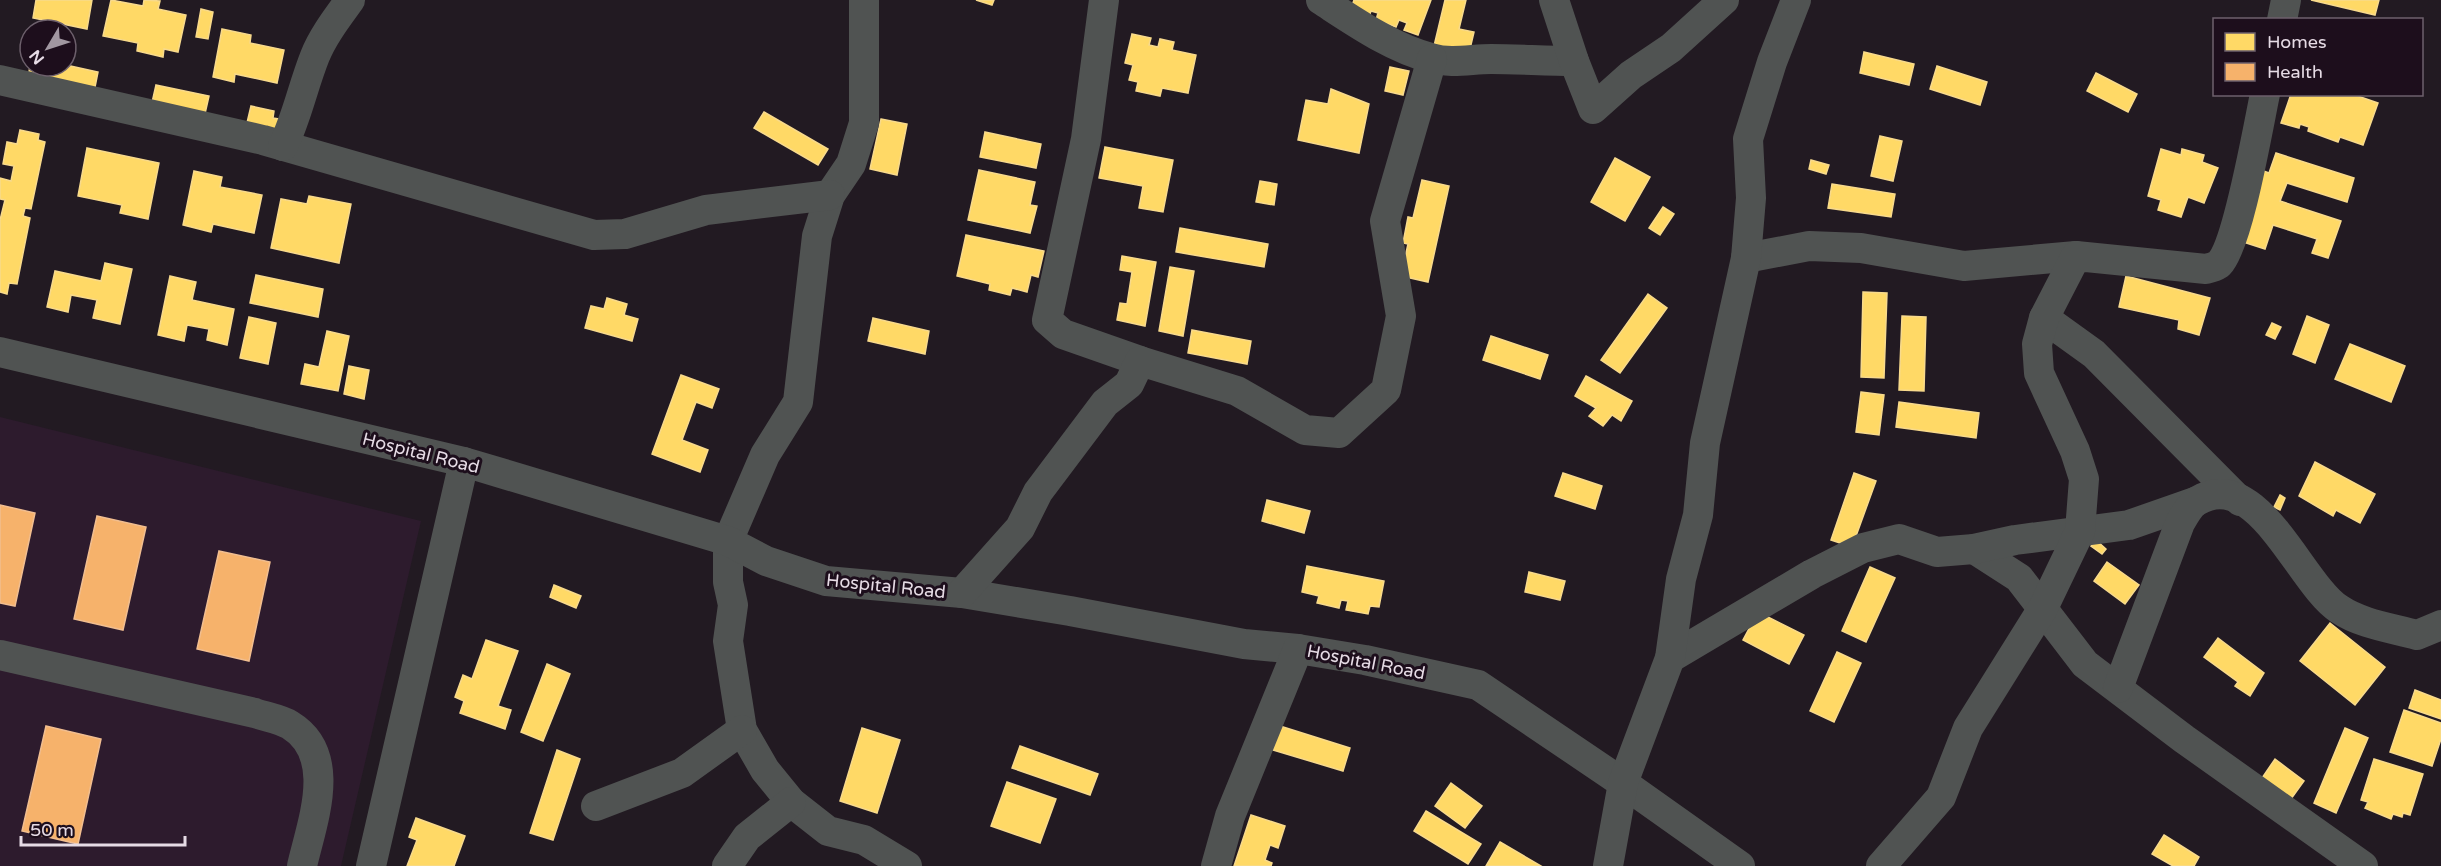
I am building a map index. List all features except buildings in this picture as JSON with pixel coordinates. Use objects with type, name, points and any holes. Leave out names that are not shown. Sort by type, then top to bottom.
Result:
[{"type":"street","points":[[283,146],[294,122],[315,56],[331,26],[350,0]]},
{"type":"street","points":[[864,0],[864,123],[851,164],[830,195],[817,236],[798,402],[765,455],[728,541],[728,582],[733,605],[728,641],[742,730],[765,770],[791,802],[828,831],[864,840],[907,866]]},
{"type":"street","points":[[1104,0],[1086,139],[1047,320],[1063,334],[1237,391],[1305,429],[1316,431],[1339,433],[1386,390],[1401,316],[1385,221],[1432,59]]},
{"type":"street","points":[[1321,0],[1355,22],[1432,59],[1574,62]]},
{"type":"street","points":[[1554,0],[1574,62],[1593,110],[1631,75],[1671,48],[1724,0]]},
{"type":"street","points":[[1608,866],[1623,783],[1670,658],[1681,579],[1698,515],[1706,443],[1746,258],[1751,198],[1748,139],[1772,62],[1796,0]]},
{"type":"street","points":[[2282,18],[2286,0]]},
{"type":"street","points":[[0,80],[283,146],[594,236],[625,234],[706,210],[830,195]]},
{"type":"street","points":[[1746,258],[1809,246],[1861,248],[1964,266],[2076,256],[2206,269],[2218,265],[2236,227],[2265,96]]},
{"type":"street","points":[[1855,866],[1884,863],[1941,797],[1968,728],[2043,608],[2080,531],[2084,479],[2075,451],[2039,373],[2037,344],[2044,318],[2076,256]]},
{"type":"street","points":[[2044,318],[2094,354],[2240,501],[2268,520],[2320,591],[2338,609],[2359,619],[2417,635],[2441,625]]},
{"type":"street","name":"Hospital Road","points":[[0,352],[464,462],[728,541],[766,561],[826,581],[962,594],[1070,611],[1244,644],[1298,648],[1478,685],[1740,866]]},
{"type":"street","points":[[962,594],[1020,528],[1038,492],[1105,404],[1129,384],[1140,361]]},
{"type":"street","points":[[371,866],[464,462]]},
{"type":"street","points":[[1670,658],[1812,574],[1863,548],[1899,539],[1937,552],[1974,549],[2015,540],[2129,525],[2218,493],[2240,501]]},
{"type":"street","points":[[2118,688],[2180,523],[2195,502]]},
{"type":"street","points":[[1974,549],[2019,578],[2085,664],[2184,739],[2363,866]]},
{"type":"street","points":[[1216,866],[1230,816],[1298,648]]},
{"type":"street","points":[[0,654],[255,713],[290,725],[311,745],[320,777],[302,866]]},
{"type":"street","points":[[596,806],[682,773],[742,730]]},
{"type":"street","points":[[727,866],[747,837],[791,802]]},
{"type":"shaded area","points":[[0,417],[421,521],[341,866],[0,866]]}]
